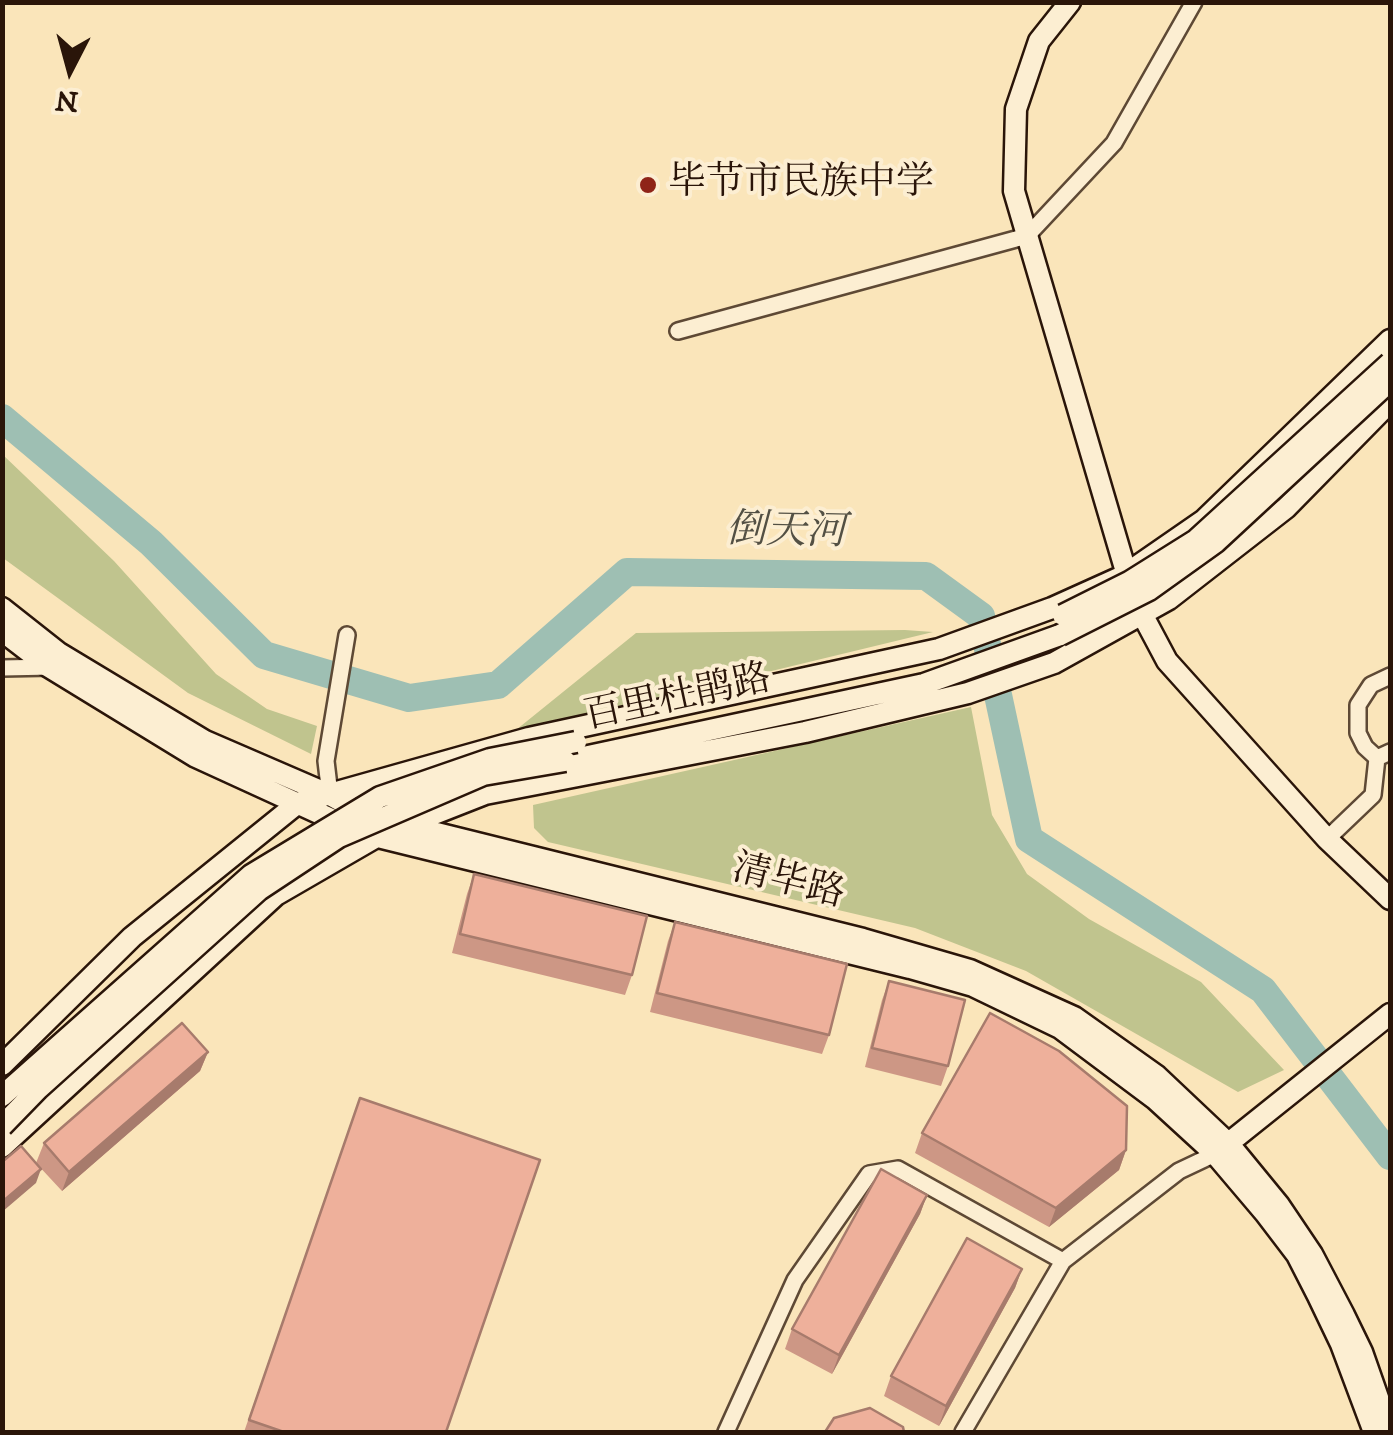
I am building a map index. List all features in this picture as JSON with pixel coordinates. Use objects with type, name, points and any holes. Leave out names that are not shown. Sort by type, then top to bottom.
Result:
[{"type":"main road","points":[[1070,2],[1038,41],[1016,109],[1014,191],[1128,578],[1167,661],[1326,839],[1390,899]]},
{"type":"main road","points":[[2,1065],[132,937],[298,803],[528,738],[939,649],[1128,578],[1204,520],[1390,340]]},
{"type":"main road","name":"百里杜鹃路","points":[[2,1096],[251,875],[380,798],[490,760],[925,664],[1063,615],[1196,540],[1390,362]]},
{"type":"main road","name":"百里杜鹃路","points":[[2,1126],[259,890],[339,837],[483,775],[924,684],[1060,635],[1149,590],[1216,542],[1390,380]]},
{"type":"main road","points":[[2,1147],[276,896],[378,836],[485,794],[804,732],[968,693],[1050,664],[1169,598],[1286,508],[1390,402]]},
{"type":"main road","name":"清毕路","points":[[2,608],[76,664],[205,741],[368,816],[863,939],[1003,983],[1074,1017],[1157,1076],[1279,1206],[1312,1254],[1362,1352],[1390,1432]]},
{"type":"main road","points":[[2,630],[48,667],[196,757],[362,832],[973,986],[1060,1028],[1222,1149],[1298,1255],[1341,1344],[1374,1432]]},
{"type":"main road","points":[[1222,1149],[1385,1019]]},
{"type":"street","points":[[678,331],[1026,236],[1114,143],[1194,2]]},
{"type":"street","points":[[330,796],[326,761],[347,635]]},
{"type":"street","points":[[2,668],[76,664]]},
{"type":"street","points":[[1326,839],[1373,795],[1384,755],[1365,748],[1358,733],[1358,706],[1371,685],[1390,676]]},
{"type":"street","points":[[963,1432],[1063,1261],[1179,1171],[1222,1149]]},
{"type":"street","points":[[726,1432],[794,1280],[869,1174],[898,1169],[1063,1261]]},
{"type":"green space","points":[[2,454],[114,561],[216,674],[267,709],[317,726],[311,754],[188,693],[3,558]]},
{"type":"green space","points":[[933,632],[511,734],[636,633]]},
{"type":"green space","points":[[971,707],[992,815],[1027,874],[1089,919],[1201,982],[1284,1070],[1238,1092],[1026,971],[915,928],[548,842],[534,828],[533,805]]},
{"type":"building","points":[[474,874],[647,916],[632,975],[460,934]]},
{"type":"building","points":[[675,922],[847,964],[829,1035],[657,993]]},
{"type":"building","points":[[889,981],[965,1000],[948,1066],[872,1048]]},
{"type":"building","points":[[990,1013],[1059,1051],[1127,1106],[1126,1150],[1056,1208],[922,1133]]},
{"type":"building","points":[[182,1023],[208,1052],[69,1172],[44,1143]]},
{"type":"building","points":[[360,1098],[540,1160],[446,1432],[284,1432],[249,1420]]},
{"type":"building","points":[[21,1146],[41,1169],[2,1202],[2,1162]]},
{"type":"building","points":[[881,1169],[927,1195],[839,1355],[792,1329]]},
{"type":"building","points":[[967,1238],[1022,1269],[946,1406],[891,1376]]},
{"type":"building","points":[[870,1408],[903,1427],[904,1432],[825,1432],[834,1418]]},
{"type":"waterway","name":"倒天河","points":[[2,418],[151,543],[264,655],[409,698],[498,685],[627,572],[926,576],[981,616],[1029,839],[1263,990],[1390,1156]]},
{"type":"place","name":"毕节市民族中学","points":[[648,185]]}]
